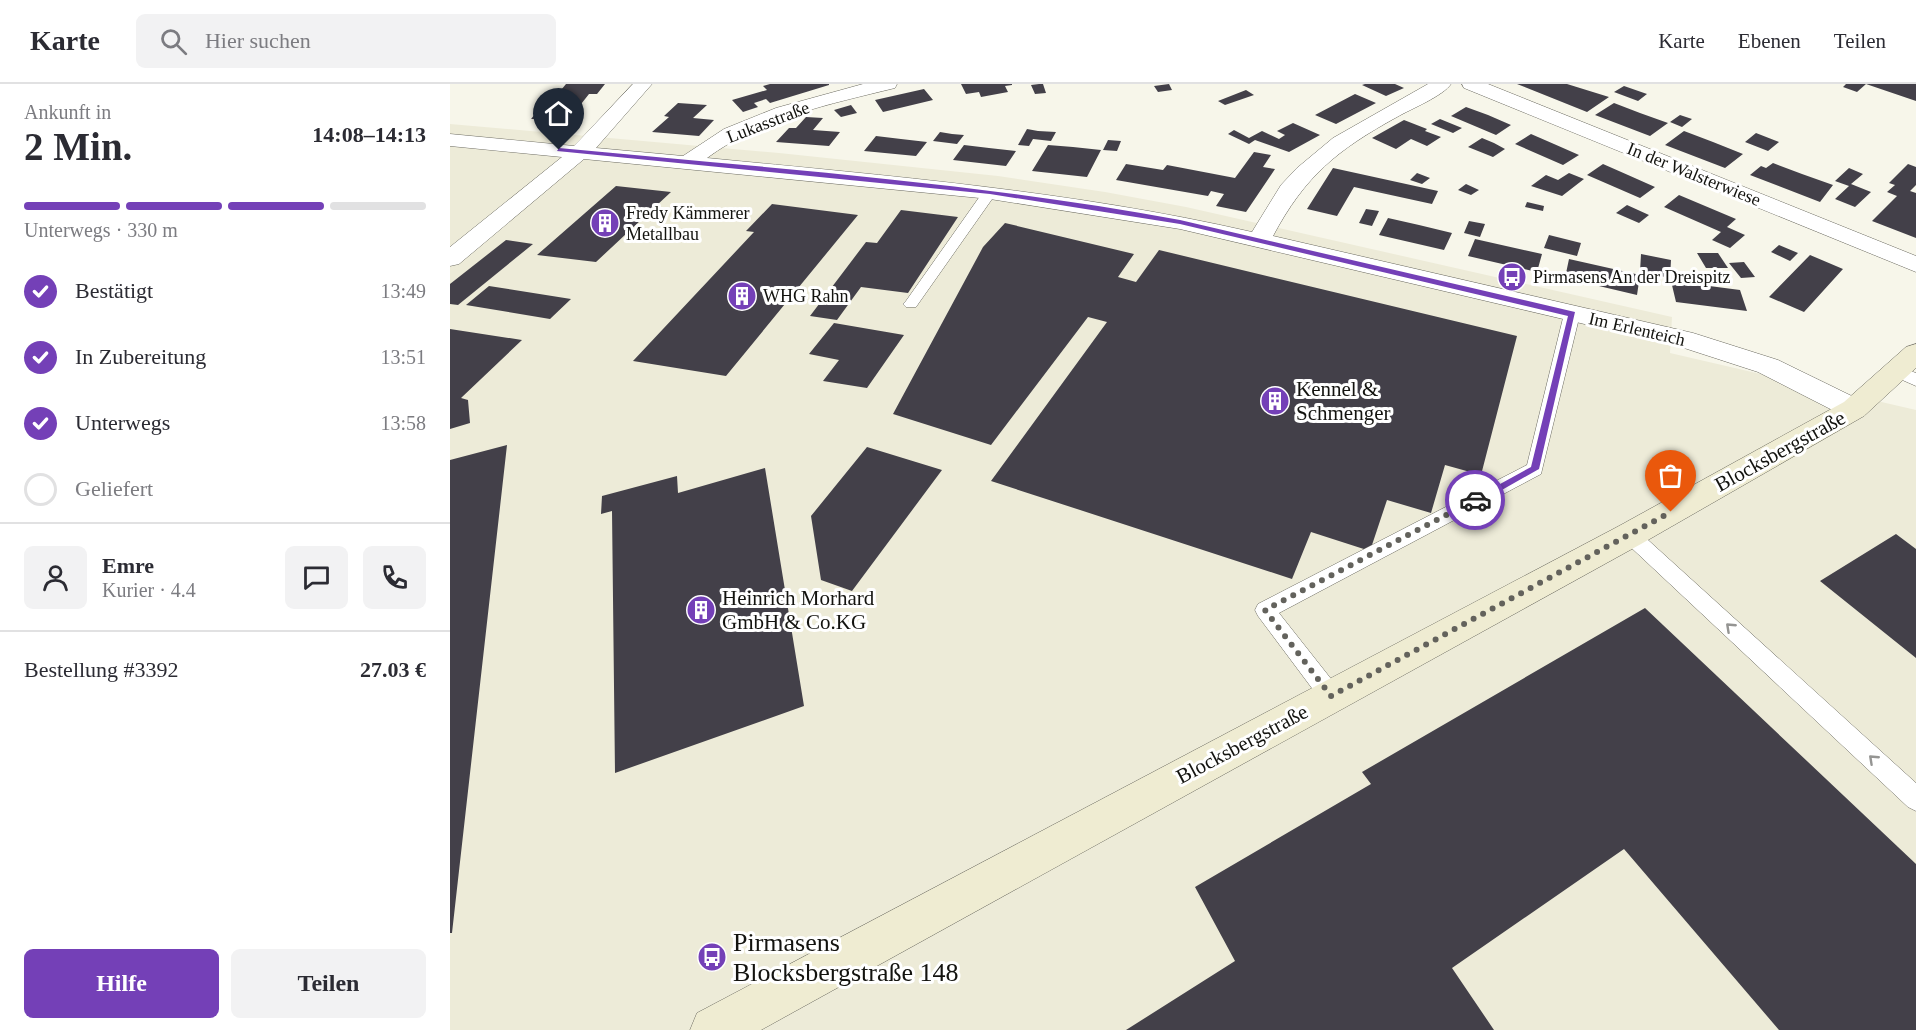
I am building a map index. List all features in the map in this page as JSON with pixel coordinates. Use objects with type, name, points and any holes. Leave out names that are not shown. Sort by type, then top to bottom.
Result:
[{"type":"main road","name":"Blocksbergstraße","points":[[714,1030],[1630,535],[1854,409],[1910,368]]},
{"type":"street","points":[[450,259],[581,152],[624,109],[643,84]]},
{"type":"street","name":"Lukasstraße","points":[[688,162],[713,143],[764,121],[888,84]]},
{"type":"street","points":[[1258,241],[1288,190],[1315,161],[1340,142],[1442,84]]},
{"type":"street","name":"In der Walsterwiese","points":[[1471,84],[1916,265]]},
{"type":"street","name":"Im Erlenteich","points":[[450,140],[990,192],[1122,211],[1684,339],[1739,355],[1803,381],[1854,409]]},
{"type":"lane","points":[[911,304],[990,192]]},
{"type":"lane","points":[[1331,696],[1265,610],[1535,469],[1572,314]]},
{"type":"lane","points":[[1630,535],[1916,799]]},
{"type":"shaded area","points":[[450,124],[779,153],[998,176],[1186,207],[1672,317],[1670,353],[1916,410],[1916,1030],[450,1030]]},
{"type":"building","points":[[566,84],[605,84],[597,94],[589,94],[570,118],[531,119],[551,95],[557,95]]},
{"type":"building","points":[[770,84],[829,85],[770,103],[766,99],[754,103],[758,107],[743,112],[732,100],[767,90],[763,86]]},
{"type":"building","points":[[961,84],[1012,85],[1005,86],[1008,92],[981,97],[979,92],[966,94]]},
{"type":"building","points":[[1043,84],[1046,93],[1035,94],[1031,85]]},
{"type":"building","points":[[1169,84],[1172,90],[1158,92],[1154,86]]},
{"type":"building","points":[[1395,84],[1404,88],[1386,96],[1362,85]]},
{"type":"building","points":[[1517,84],[1567,84],[1609,97],[1587,112]]},
{"type":"building","points":[[1846,84],[1866,84],[1857,92],[1843,87]]},
{"type":"building","points":[[1866,84],[1916,84],[1916,101]]},
{"type":"building","points":[[1624,86],[1647,94],[1638,101],[1614,92]]},
{"type":"building","points":[[924,89],[933,100],[883,112],[875,100]]},
{"type":"building","points":[[1246,90],[1254,95],[1225,105],[1218,101]]},
{"type":"building","points":[[1355,94],[1376,103],[1336,124],[1315,115]]},
{"type":"building","points":[[678,103],[707,105],[693,118],[714,120],[699,136],[652,132],[669,117],[664,116]]},
{"type":"building","points":[[1614,103],[1668,123],[1650,136],[1595,115]]},
{"type":"building","points":[[851,105],[857,113],[841,117],[834,110]]},
{"type":"building","points":[[1466,107],[1511,125],[1496,135],[1451,116]]},
{"type":"building","points":[[1680,115],[1692,119],[1682,127],[1670,122]]},
{"type":"building","points":[[806,117],[823,118],[813,130],[840,132],[829,146],[776,142],[789,128],[796,128]]},
{"type":"building","points":[[1440,119],[1462,128],[1453,133],[1431,124]]},
{"type":"building","points":[[1404,120],[1441,137],[1427,146],[1411,139],[1396,149],[1372,138]]},
{"type":"building","points":[[1293,123],[1320,135],[1289,152],[1255,140],[1249,144],[1228,134],[1234,130],[1249,138],[1262,131],[1279,139],[1285,135],[1277,131]]},
{"type":"building","points":[[1027,129],[1056,132],[1051,141],[1033,139],[1029,146],[1018,145]]},
{"type":"building","points":[[1684,131],[1743,154],[1725,168],[1665,145]]},
{"type":"building","points":[[940,132],[964,135],[957,144],[933,141]]},
{"type":"building","points":[[1756,133],[1779,142],[1768,151],[1745,142]]},
{"type":"building","points":[[1531,134],[1579,155],[1563,165],[1515,144]]},
{"type":"building","points":[[876,136],[927,142],[916,156],[864,151]]},
{"type":"building","points":[[1482,138],[1505,149],[1493,157],[1468,147]]},
{"type":"building","points":[[1108,140],[1121,141],[1117,151],[1103,150]]},
{"type":"building","points":[[964,145],[1016,151],[1006,166],[953,160]]},
{"type":"building","points":[[1048,145],[1101,150],[1087,177],[1032,171]]},
{"type":"building","points":[[1254,152],[1271,155],[1263,167],[1275,169],[1246,212],[1216,206],[1224,194],[1211,191],[1208,196],[1116,180],[1126,164],[1163,170],[1167,165],[1235,178]]},
{"type":"building","points":[[1773,163],[1833,185],[1820,202],[1750,175],[1761,166],[1766,168]]},
{"type":"building","points":[[1603,164],[1655,187],[1640,198],[1587,175]]},
{"type":"building","points":[[1908,164],[1916,167],[1916,185],[1910,191],[1916,193],[1916,238],[1872,221],[1897,196],[1887,192],[1895,185],[1889,183]]},
{"type":"building","points":[[1333,168],[1438,191],[1432,204],[1354,187],[1337,216],[1307,209]]},
{"type":"building","points":[[1849,168],[1863,174],[1851,184],[1871,192],[1855,207],[1835,199],[1849,186],[1835,181]]},
{"type":"building","points":[[1417,173],[1430,178],[1422,184],[1410,180]]},
{"type":"building","points":[[1569,173],[1584,179],[1562,196],[1531,186],[1546,175],[1558,180]]},
{"type":"building","points":[[1466,184],[1479,190],[1471,195],[1458,190]]},
{"type":"building","name":"Fredy Kämmerer Metallbau","points":[[616,186],[671,192],[596,262],[537,255]]},
{"type":"building","points":[[1679,195],[1736,219],[1727,227],[1745,235],[1730,248],[1712,240],[1721,232],[1664,207]]},
{"type":"building","points":[[1527,202],[1544,206],[1543,211],[1525,207]]},
{"type":"building","name":"WHG Rahn","points":[[772,204],[858,215],[726,376],[633,361],[754,232],[746,231]]},
{"type":"building","points":[[1627,205],[1649,215],[1639,223],[1616,213]]},
{"type":"building","points":[[1366,209],[1379,211],[1372,226],[1359,223]]},
{"type":"building","points":[[901,210],[958,217],[908,293],[861,287],[837,320],[810,316],[866,242],[877,243]]},
{"type":"building","points":[[1388,218],[1452,233],[1444,250],[1379,235]]},
{"type":"building","points":[[1469,221],[1485,224],[1480,237],[1464,233]]},
{"type":"building","name":"Kennel & Schmenger","points":[[1005,223],[1134,254],[1118,277],[1136,282],[1159,250],[1517,336],[1481,475],[1445,465],[1431,513],[1387,500],[1370,551],[1311,532],[1292,579],[991,481],[1107,322],[1088,317],[991,445],[893,414],[983,247]]},
{"type":"building","points":[[1549,235],[1581,243],[1577,256],[1544,248]]},
{"type":"building","points":[[1475,239],[1542,254],[1537,272],[1468,256]]},
{"type":"building","points":[[506,240],[533,244],[458,305],[450,304],[450,284]]},
{"type":"building","points":[[1779,245],[1798,253],[1790,261],[1771,252]]},
{"type":"building","points":[[1697,253],[1718,253],[1728,268],[1706,268]]},
{"type":"building","points":[[1641,254],[1671,260],[1670,278],[1640,272]]},
{"type":"building","points":[[1810,255],[1843,269],[1804,312],[1769,297]]},
{"type":"building","points":[[1569,259],[1640,275],[1637,295],[1565,278]]},
{"type":"building","points":[[1744,262],[1755,277],[1741,278],[1729,263]]},
{"type":"building","points":[[1671,281],[1740,290],[1747,311],[1676,302]]},
{"type":"building","points":[[489,286],[571,299],[550,319],[466,305]]},
{"type":"building","points":[[834,323],[904,335],[867,388],[823,381],[839,360],[809,354]]},
{"type":"building","points":[[450,329],[522,340],[461,398],[468,400],[470,423],[450,429]]},
{"type":"building","points":[[507,445],[452,933],[450,933],[450,460]]},
{"type":"building","points":[[867,447],[942,470],[852,591],[821,580],[811,516]]},
{"type":"building","name":"Heinrich Morhard GmbH & Co.KG","points":[[765,468],[804,706],[615,773],[612,511],[601,514],[602,496],[677,476],[678,493]]},
{"type":"building","points":[[1896,534],[1916,549],[1916,658],[1820,581]]},
{"type":"building","points":[[1645,608],[1916,864],[1916,1030],[1779,1030],[1624,849],[1452,968],[1494,1030],[1126,1030],[1235,961],[1195,887],[1371,784],[1362,772]]},
{"type":"way so far","points":[[1475,500],[1265,610],[1331,696],[1671,512]]},
{"type":"place","name":"Fredy Kämmerer Metallbau","points":[[605,223]]},
{"type":"place","name":"Pirmasens An der Dreispitz","points":[[1512,277]]},
{"type":"place","name":"WHG Rahn","points":[[742,296]]},
{"type":"place","name":"Kennel & Schmenger","points":[[1275,401]]},
{"type":"place","name":"Heinrich Morhard GmbH & Co.KG","points":[[701,610]]},
{"type":"place","name":"Pirmasens Blocksbergstraße 148","points":[[712,957]]},
{"type":"route","points":[[559,150],[990,192],[1122,211],[1180,222],[1572,314],[1535,469],[1475,500]]}]
